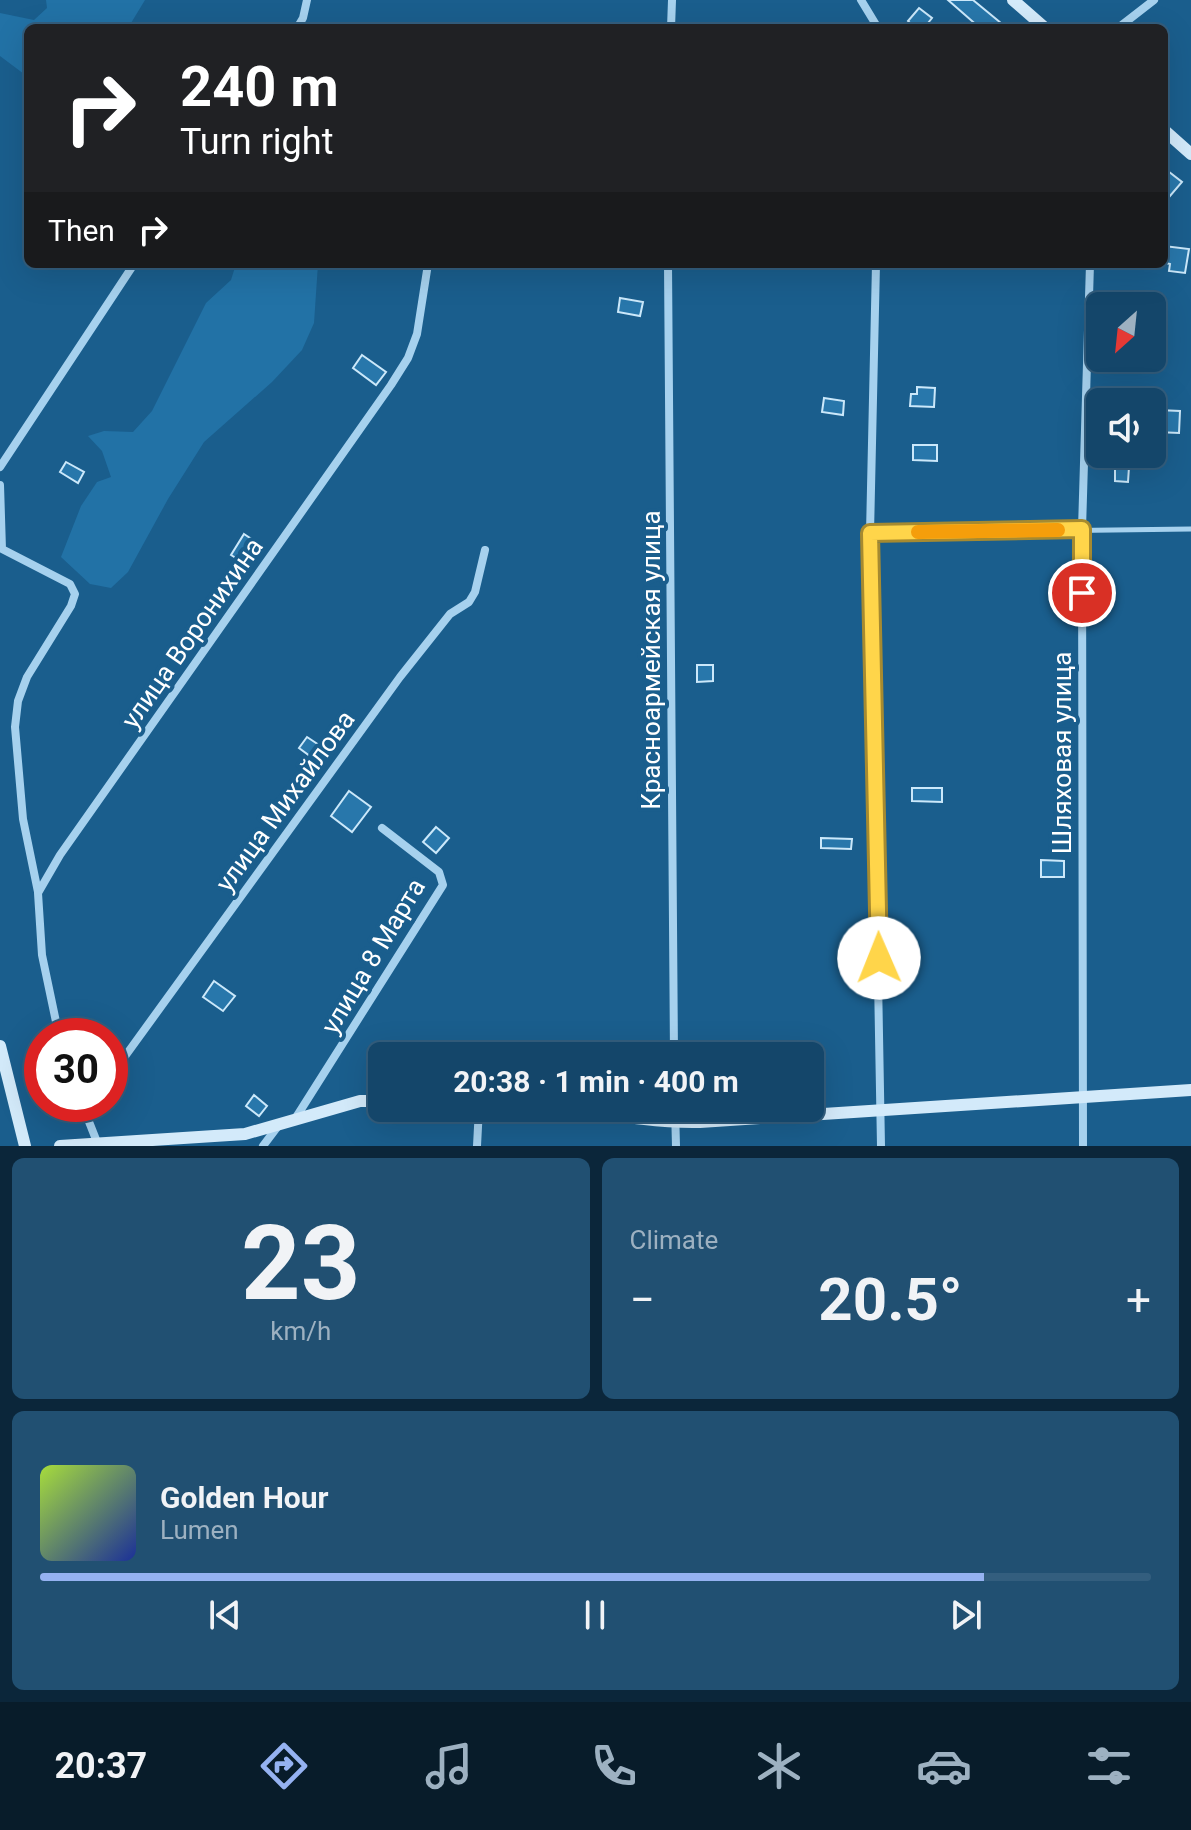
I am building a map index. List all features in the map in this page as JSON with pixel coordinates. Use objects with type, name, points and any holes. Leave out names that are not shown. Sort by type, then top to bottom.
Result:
[{"type":"street","points":[[671,24],[672,0]]},
{"type":"street","points":[[861,0],[876,24]]},
{"type":"street","points":[[1013,0],[1040,24]]},
{"type":"street","points":[[1123,24],[1154,0]]},
{"type":"street","points":[[299,24],[307,1]]},
{"type":"street","points":[[1168,134],[1191,154]]},
{"type":"street","points":[[0,467],[131,268]]},
{"type":"street","name":"улица Воронихина","points":[[38,893],[60,855],[408,358],[417,334],[427,268]]},
{"type":"street","name":"Красноармейская улица","points":[[668,268],[674,1042]]},
{"type":"street","points":[[876,268],[870,533],[881,1146]]},
{"type":"street","name":"Шляховая улица","points":[[1083,1146],[1082,529],[1090,268]]},
{"type":"street","points":[[0,485],[2,549],[70,584],[75,594],[71,606],[27,677],[18,701],[15,727],[23,819],[38,893],[42,955],[55,1018]]},
{"type":"street","name":"улица Михайлова","points":[[128,1052],[400,677],[450,614],[469,602],[475,592],[485,550]]},
{"type":"street","name":"улица 8 Марта","points":[[295,1119],[443,885],[439,872],[382,828]]},
{"type":"street","points":[[0,1046],[25,1146]]},
{"type":"street","points":[[668,1122],[1191,1090]]},
{"type":"street","points":[[60,1146],[245,1134],[368,1101]]},
{"type":"street","points":[[90,1122],[96,1144]]},
{"type":"street","points":[[477,1146],[478,1122]]},
{"type":"street","points":[[675,1123],[676,1146]]},
{"type":"street","points":[[263,1146],[278,1126]]},
{"type":"lane","points":[[870,533],[1191,529]]},
{"type":"shaded area","points":[[46,0],[145,0],[130,24],[24,24],[24,74],[0,56],[0,13],[34,20],[47,8]]},
{"type":"shaded area","points":[[235,268],[318,268],[314,323],[302,350],[272,382],[204,442],[128,572],[111,588],[90,584],[61,557],[81,506],[97,482],[111,477],[102,451],[88,436],[104,431],[133,432],[152,411],[206,303],[231,280]]},
{"type":"building","points":[[948,0],[973,0],[1002,24],[975,24]]},
{"type":"building","points":[[919,8],[932,18],[927,24],[911,24],[908,21]]},
{"type":"building","points":[[1168,171],[1182,182],[1168,198]]},
{"type":"building","points":[[1168,246],[1189,249],[1185,273],[1169,271]]},
{"type":"building","points":[[620,298],[643,302],[640,316],[618,312]]},
{"type":"building","points":[[362,355],[386,372],[376,385],[353,368]]},
{"type":"building","points":[[917,387],[935,388],[934,407],[910,406],[911,394],[917,394]]},
{"type":"building","points":[[824,398],[844,401],[843,415],[822,412]]},
{"type":"building","points":[[1166,410],[1180,411],[1179,433],[1166,432]]},
{"type":"building","points":[[913,445],[937,445],[937,461],[913,460]]},
{"type":"building","points":[[66,462],[84,472],[78,483],[60,472]]},
{"type":"building","points":[[1115,468],[1129,468],[1128,482],[1115,481]]},
{"type":"building","points":[[244,534],[259,544],[252,556],[246,552],[241,561],[231,555]]},
{"type":"building","points":[[697,665],[713,665],[713,681],[697,682]]},
{"type":"building","points":[[307,737],[322,747],[314,759],[299,748]]},
{"type":"building","points":[[912,788],[942,788],[942,802],[912,801]]},
{"type":"building","points":[[349,791],[371,807],[352,832],[331,816]]},
{"type":"building","points":[[436,827],[449,838],[436,853],[423,842]]},
{"type":"building","points":[[821,838],[852,839],[851,849],[821,848]]},
{"type":"building","points":[[1041,860],[1064,861],[1064,877],[1041,877]]},
{"type":"building","points":[[214,981],[235,996],[223,1011],[203,997]]},
{"type":"building","points":[[254,1095],[267,1106],[259,1116],[246,1106]]},
{"type":"slow traffic","points":[[918,532],[1058,530]]},
{"type":"route","points":[[879,958],[870,533],[1082,529],[1082,593]]}]
